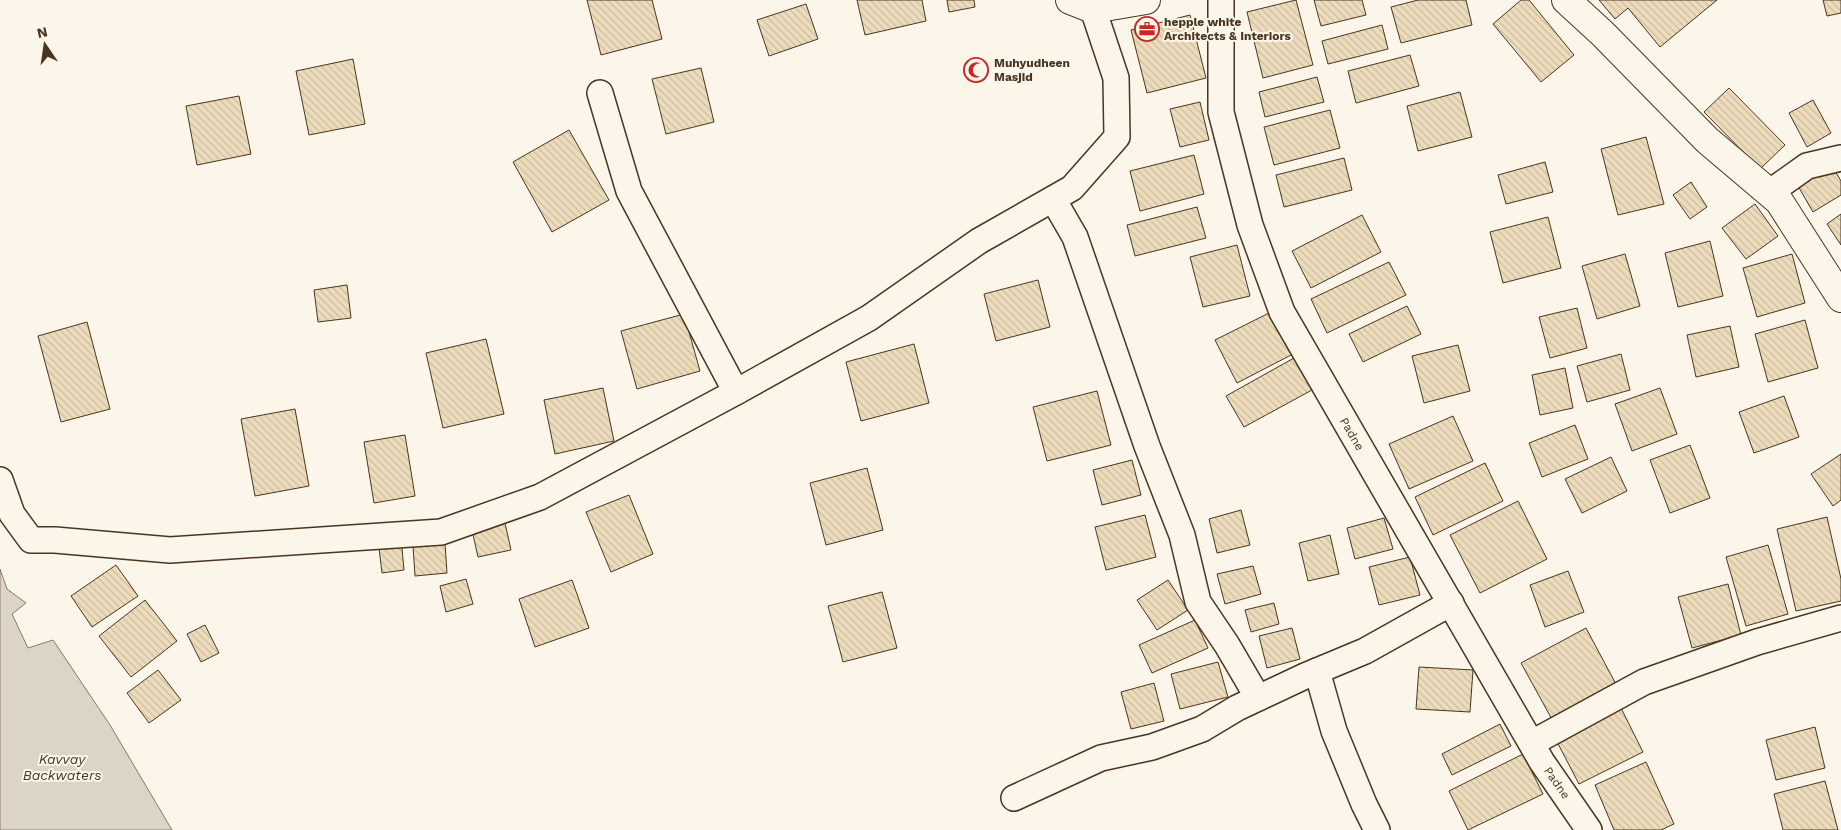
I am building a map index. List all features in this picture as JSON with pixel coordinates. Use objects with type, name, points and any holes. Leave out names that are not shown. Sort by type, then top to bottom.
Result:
[{"type":"main road","points":[[1082,4],[1146,0]]},
{"type":"main road","points":[[1566,0],[1603,34],[1707,140],[1780,201],[1841,298]]},
{"type":"street","name":"Padne","points":[[1221,0],[1221,112],[1250,225],[1282,312],[1542,762],[1589,830]]},
{"type":"street","points":[[0,480],[12,514],[31,540],[55,540],[170,550],[441,532],[540,497],[869,318],[979,241],[1072,188],[1117,137],[1116,78],[1082,4]]},
{"type":"street","points":[[600,93],[629,190],[736,392]]},
{"type":"street","points":[[1769,193],[1807,166],[1841,158]]},
{"type":"street","points":[[1053,199],[1075,237],[1147,446],[1182,535],[1198,602],[1227,645],[1258,698]]},
{"type":"street","points":[[1014,798],[1102,758],[1152,747],[1202,729],[1237,708],[1365,651],[1451,604]]},
{"type":"street","points":[[1532,744],[1644,682],[1757,642],[1841,618]]},
{"type":"street","points":[[1317,671],[1334,731],[1364,804],[1377,830]]},
{"type":"water","name":"Kavvay Backwaters","points":[[0,569],[7,589],[26,603],[12,614],[28,648],[53,640],[110,725],[172,830],[0,830]]},
{"type":"building","points":[[587,0],[652,0],[662,39],[601,55]]},
{"type":"building","points":[[857,0],[922,0],[926,21],[865,35]]},
{"type":"building","points":[[947,0],[974,0],[975,7],[949,12]]},
{"type":"building","points":[[1296,0],[1313,65],[1263,78],[1247,12]]},
{"type":"building","points":[[1314,0],[1362,0],[1366,15],[1321,26]]},
{"type":"building","points":[[1418,0],[1466,0],[1472,25],[1401,43],[1391,7]]},
{"type":"building","points":[[1521,0],[1529,0],[1574,55],[1541,82],[1493,24]]},
{"type":"building","points":[[1599,0],[1717,0],[1660,47],[1628,8],[1615,19]]},
{"type":"building","points":[[1823,0],[1841,0],[1841,13],[1827,16]]},
{"type":"building","points":[[806,4],[818,39],[769,56],[757,20]]},
{"type":"building","points":[[1190,15],[1206,78],[1147,93],[1131,30]]},
{"type":"building","points":[[1382,25],[1388,49],[1328,64],[1322,41]]},
{"type":"building","points":[[1410,55],[1419,86],[1356,103],[1348,71]]},
{"type":"building","points":[[353,59],[365,124],[309,135],[296,71]]},
{"type":"building","points":[[701,68],[714,122],[666,134],[652,79]]},
{"type":"building","points":[[1317,77],[1324,102],[1265,117],[1259,92]]},
{"type":"building","points":[[1729,88],[1785,145],[1760,169],[1704,112]]},
{"type":"building","points":[[1460,92],[1472,137],[1418,151],[1407,106]]},
{"type":"building","points":[[239,96],[251,154],[197,165],[186,106]]},
{"type":"building","points":[[1813,100],[1831,133],[1807,147],[1789,113]]},
{"type":"building","points":[[1200,102],[1209,140],[1180,147],[1170,109]]},
{"type":"building","points":[[1330,110],[1340,148],[1274,165],[1264,127]]},
{"type":"building","points":[[569,130],[609,200],[552,232],[513,162]]},
{"type":"building","points":[[1646,137],[1664,204],[1618,215],[1601,149]]},
{"type":"building","points":[[1194,155],[1204,194],[1140,211],[1130,171]]},
{"type":"building","points":[[1344,158],[1352,190],[1284,207],[1276,175]]},
{"type":"building","points":[[1545,162],[1553,192],[1506,204],[1498,175]]},
{"type":"building","points":[[1832,166],[1841,181],[1841,195],[1813,212],[1798,186]]},
{"type":"building","points":[[1691,182],[1707,207],[1690,219],[1673,195]]},
{"type":"building","points":[[1755,204],[1778,236],[1746,259],[1722,228]]},
{"type":"building","points":[[1197,207],[1206,238],[1135,256],[1127,225]]},
{"type":"building","points":[[1841,214],[1841,245],[1827,224]]},
{"type":"building","points":[[1362,215],[1381,252],[1311,288],[1292,251]]},
{"type":"building","points":[[1548,217],[1561,268],[1503,283],[1490,232]]},
{"type":"building","points":[[1710,241],[1723,296],[1678,307],[1665,253]]},
{"type":"building","points":[[1237,245],[1250,296],[1203,307],[1190,257]]},
{"type":"building","points":[[1625,254],[1640,306],[1597,319],[1582,266]]},
{"type":"building","points":[[1792,254],[1805,303],[1757,317],[1743,268]]},
{"type":"building","points":[[1389,262],[1406,295],[1327,333],[1311,299]]},
{"type":"building","points":[[1038,280],[1050,327],[996,341],[984,294]]},
{"type":"building","points":[[347,285],[351,318],[318,322],[314,290]]},
{"type":"building","points":[[1407,306],[1421,334],[1363,362],[1349,334]]},
{"type":"building","points":[[1577,308],[1587,348],[1550,358],[1539,317]]},
{"type":"building","points":[[1273,311],[1295,353],[1237,383],[1215,340]]},
{"type":"building","points":[[684,314],[700,371],[637,389],[621,331]]},
{"type":"building","points":[[1805,320],[1818,368],[1768,382],[1755,334]]},
{"type":"building","points":[[87,322],[110,409],[61,422],[38,336]]},
{"type":"building","points":[[1730,326],[1739,367],[1696,377],[1687,335]]},
{"type":"building","points":[[486,339],[504,414],[443,428],[426,353]]},
{"type":"building","points":[[914,344],[929,403],[861,421],[846,362]]},
{"type":"building","points":[[1458,345],[1470,391],[1424,403],[1412,356]]},
{"type":"building","points":[[1621,354],[1630,390],[1587,402],[1577,366]]},
{"type":"building","points":[[1294,358],[1312,390],[1244,427],[1226,396]]},
{"type":"building","points":[[1565,368],[1573,408],[1540,415],[1532,375]]},
{"type":"building","points":[[603,388],[614,441],[555,454],[544,400]]},
{"type":"building","points":[[1660,388],[1677,434],[1632,451],[1615,404]]},
{"type":"building","points":[[1097,391],[1111,445],[1047,461],[1033,407]]},
{"type":"building","points":[[1784,396],[1799,437],[1754,453],[1739,412]]},
{"type":"building","points":[[295,409],[309,486],[255,496],[241,419]]},
{"type":"building","points":[[1453,416],[1473,461],[1409,489],[1389,444]]},
{"type":"building","points":[[1575,425],[1588,459],[1542,477],[1529,443]]},
{"type":"building","points":[[405,435],[415,496],[374,503],[364,442]]},
{"type":"building","points":[[1690,445],[1710,498],[1670,513],[1650,460]]},
{"type":"building","points":[[1841,454],[1841,500],[1833,506],[1811,474]]},
{"type":"building","points":[[1611,457],[1627,491],[1582,513],[1565,479]]},
{"type":"building","points":[[1132,460],[1141,495],[1102,505],[1093,470]]},
{"type":"building","points":[[1485,463],[1503,501],[1433,535],[1415,497]]},
{"type":"building","points":[[867,468],[883,530],[826,545],[810,483]]},
{"type":"building","points":[[629,495],[653,554],[611,572],[586,512]]},
{"type":"building","points":[[1518,501],[1547,559],[1480,593],[1450,535]]},
{"type":"building","points":[[1241,510],[1250,545],[1217,553],[1209,519]]},
{"type":"building","points":[[1145,515],[1156,557],[1106,570],[1095,527]]},
{"type":"building","points":[[1827,517],[1841,579],[1841,601],[1796,611],[1777,529]]},
{"type":"building","points":[[1384,518],[1393,549],[1355,559],[1347,528]]},
{"type":"building","points":[[505,523],[511,550],[478,557],[472,530]]},
{"type":"building","points":[[1330,535],[1339,574],[1308,581],[1299,543]]},
{"type":"building","points":[[401,538],[404,570],[382,573],[378,540]]},
{"type":"building","points":[[445,543],[447,573],[415,576],[413,546]]},
{"type":"building","points":[[1768,545],[1788,614],[1746,626],[1726,557]]},
{"type":"building","points":[[1410,557],[1420,595],[1379,605],[1369,567]]},
{"type":"building","points":[[116,565],[138,596],[92,627],[71,596]]},
{"type":"building","points":[[1253,566],[1261,594],[1225,604],[1217,574]]},
{"type":"building","points":[[1568,571],[1584,612],[1545,627],[1530,585]]},
{"type":"building","points":[[466,579],[473,604],[446,612],[440,586]]},
{"type":"building","points":[[572,580],[589,628],[535,647],[519,599]]},
{"type":"building","points":[[1168,580],[1188,610],[1157,630],[1137,600]]},
{"type":"building","points":[[1728,584],[1741,635],[1692,648],[1678,597]]},
{"type":"building","points":[[882,592],[897,648],[843,662],[828,606]]},
{"type":"building","points":[[145,600],[177,641],[131,677],[99,636]]},
{"type":"building","points":[[1274,603],[1279,624],[1251,632],[1245,610]]},
{"type":"building","points":[[1195,620],[1208,648],[1152,673],[1139,645]]},
{"type":"building","points":[[205,625],[219,653],[201,662],[187,634]]},
{"type":"building","points":[[1292,628],[1300,659],[1267,668],[1259,636]]},
{"type":"building","points":[[1586,628],[1618,688],[1554,723],[1521,663]]},
{"type":"building","points":[[1218,662],[1228,697],[1180,709],[1171,674]]},
{"type":"building","points":[[1419,667],[1473,670],[1470,712],[1416,709]]},
{"type":"building","points":[[158,670],[181,700],[149,723],[127,693]]},
{"type":"building","points":[[1154,683],[1164,721],[1131,729],[1121,692]]},
{"type":"building","points":[[1619,704],[1643,752],[1579,784],[1554,736]]},
{"type":"building","points":[[1500,724],[1511,746],[1452,775],[1442,754]]},
{"type":"building","points":[[1815,727],[1825,768],[1776,780],[1766,740]]},
{"type":"building","points":[[1523,754],[1543,794],[1468,830],[1449,791]]},
{"type":"building","points":[[1646,762],[1674,824],[1661,830],[1614,830],[1595,785]]},
{"type":"building","points":[[1825,781],[1838,830],[1783,830],[1774,794]]},
{"type":"place","name":"hepple white Architects & Interiors","points":[[1147,29]]},
{"type":"place","name":"Muhyudheen Masjid","points":[[976,70]]}]
